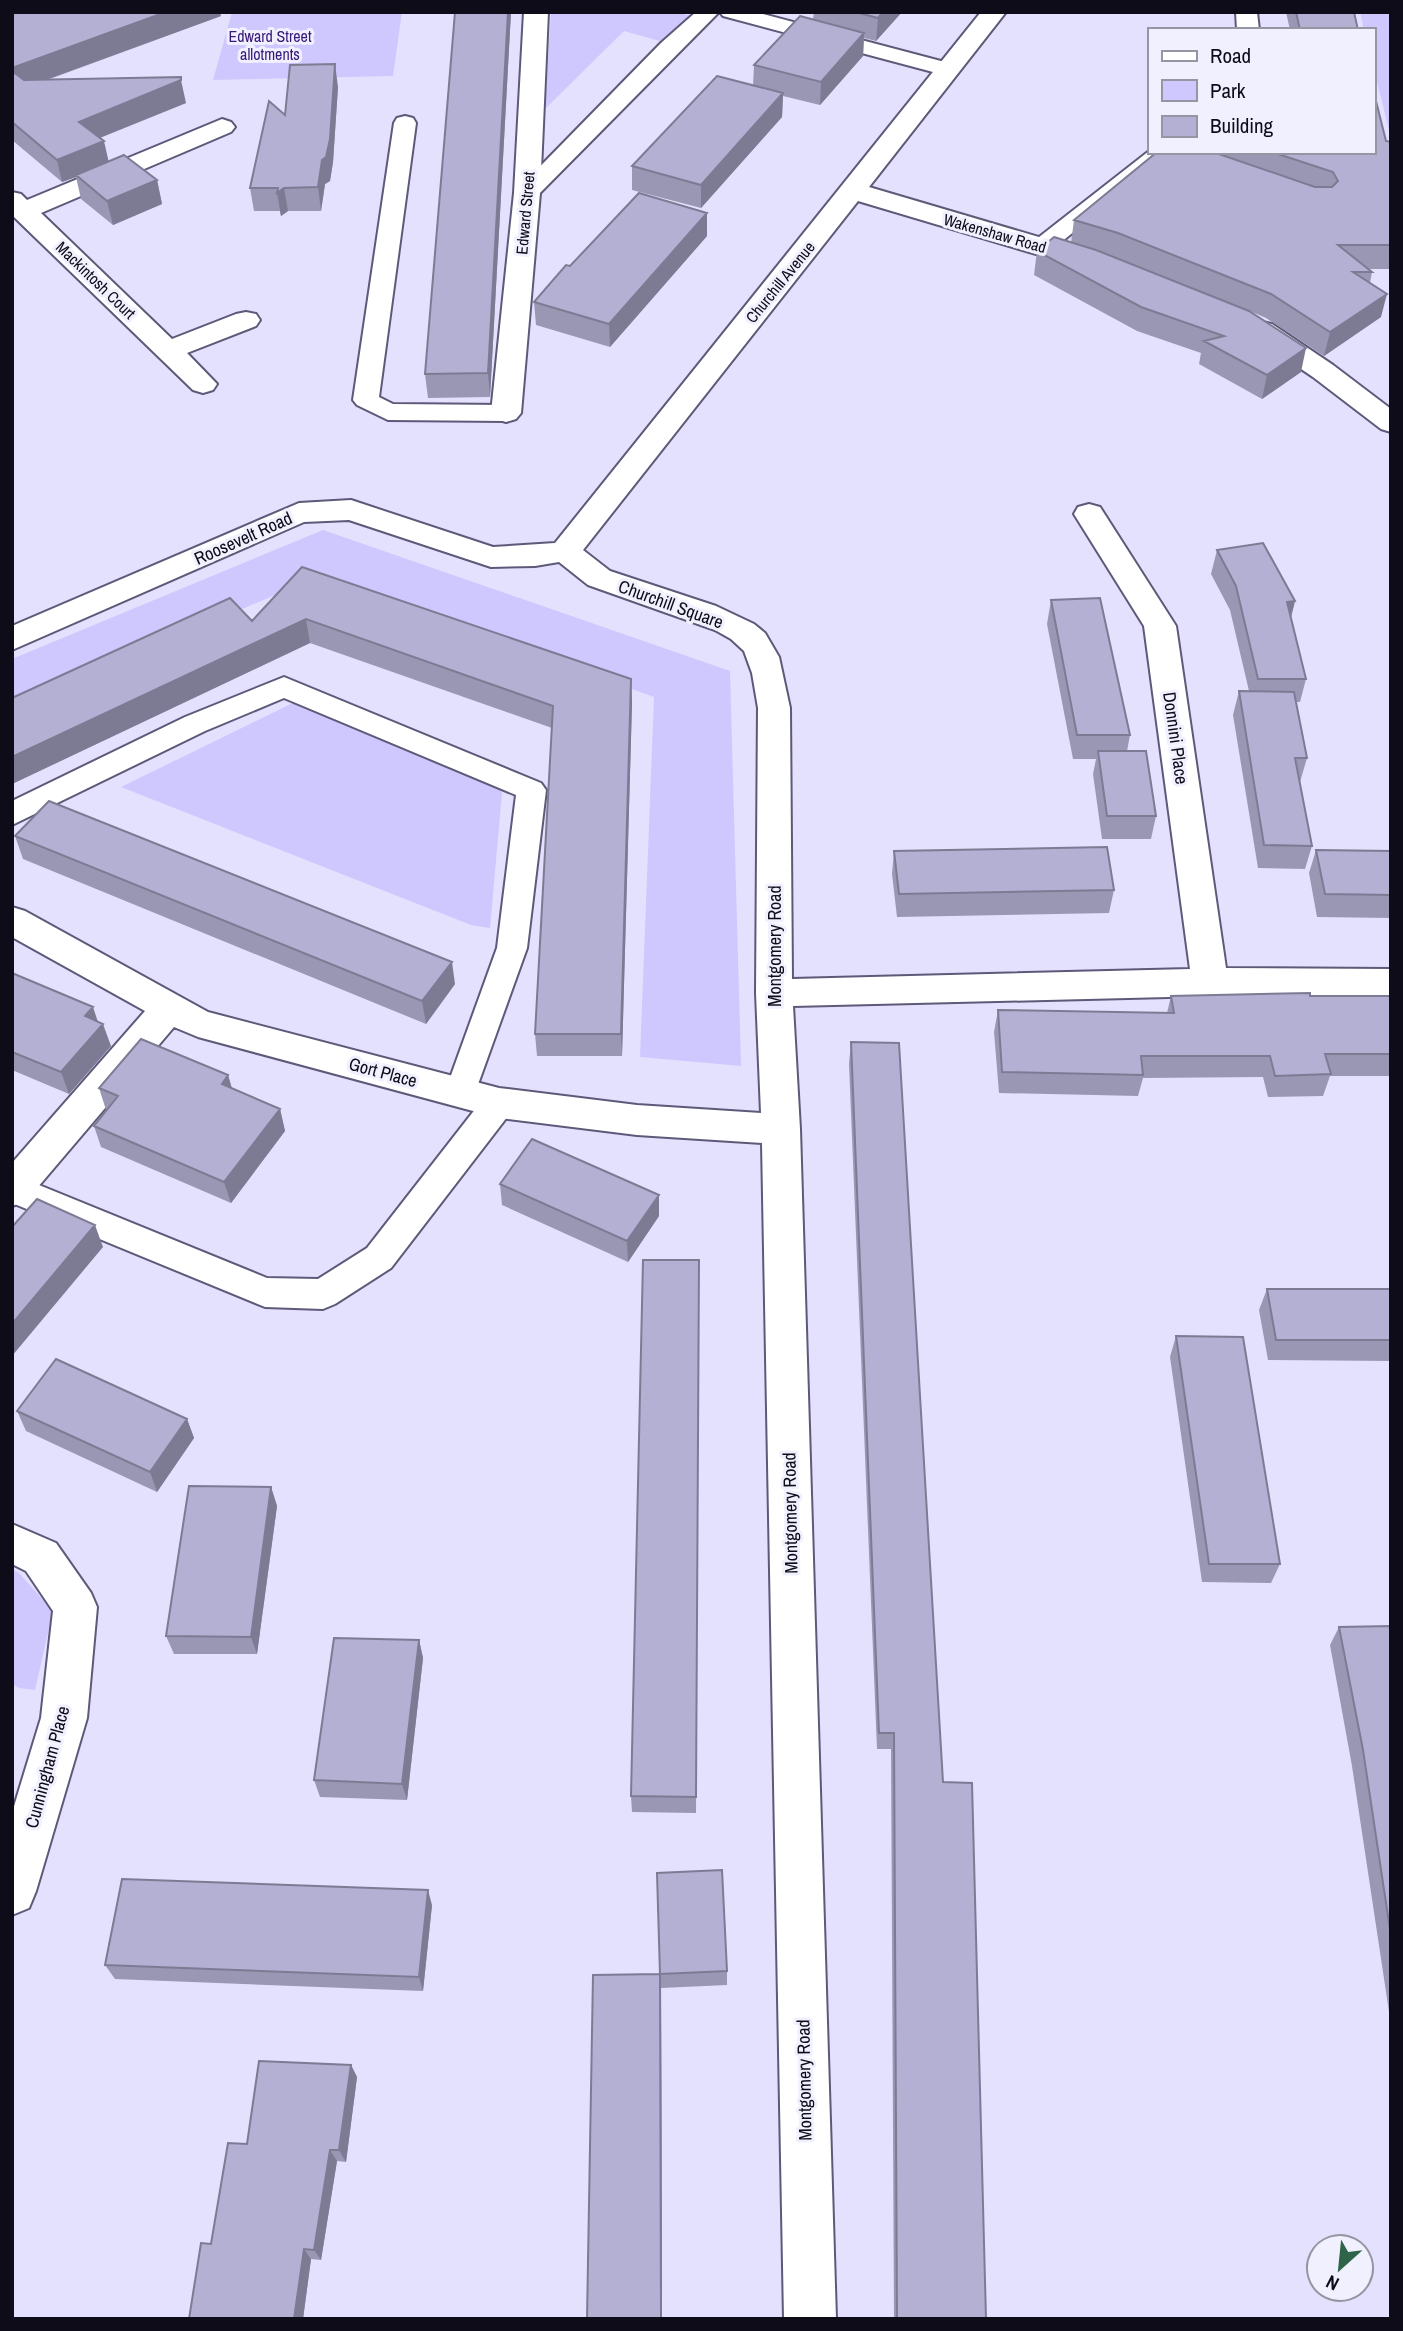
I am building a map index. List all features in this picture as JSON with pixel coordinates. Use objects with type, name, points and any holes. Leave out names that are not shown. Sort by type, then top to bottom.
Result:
[{"type":"street","name":"Edward Street","points":[[506,413],[527,193],[536,12]]},
{"type":"street","name":"Churchill Avenue","points":[[565,551],[994,12]]},
{"type":"street","name":"Mackintosh Court","points":[[18,206],[166,164],[222,127]]},
{"type":"street","name":"Wakenshaw Road","points":[[853,191],[1116,270]]},
{"type":"street","name":"Mackintosh Court","points":[[18,206],[203,384]]},
{"type":"street","points":[[168,350],[246,320]]},
{"type":"street","points":[[1242,321],[1255,326],[1323,371],[1391,423]]},
{"type":"street","name":"Roosevelt Road","points":[[12,639],[299,513],[351,510],[491,557],[535,556],[565,551]]},
{"type":"street","name":"Donnini Place","points":[[1089,514],[1160,626],[1210,982]]},
{"type":"street","name":"Churchill Square","points":[[565,551],[596,577],[718,618],[753,640],[769,670],[774,708]]},
{"type":"street","name":"Montgomery Road","points":[[774,708],[774,993],[781,1129],[810,2319]]},
{"type":"street","name":"Gort Place","points":[[12,920],[168,1009],[198,1023],[499,1103],[637,1120],[781,1129]]},
{"type":"street","points":[[774,993],[1210,982],[1391,983]]},
{"type":"street","points":[[13,1189],[168,1009]]},
{"type":"street","name":"Cunningham Place","points":[[12,1543],[41,1557],[75,1607],[64,1718],[12,1891]]},
{"type":"lane","points":[[527,193],[669,48],[709,12]]},
{"type":"lane","points":[[730,12],[948,70]]},
{"type":"lane","points":[[405,124],[366,400],[387,412],[506,413]]},
{"type":"lane","points":[[1042,246],[1159,154]]},
{"type":"lane","points":[[12,814],[195,724],[284,687],[531,790],[512,948],[461,1092]]},
{"type":"lane","points":[[13,1189],[265,1292],[323,1294],[379,1258],[499,1103]]},
{"type":"green space","name":"Edward Street allotments","points":[[232,12],[402,12],[393,76],[213,80]]},
{"type":"green space","points":[[551,12],[676,12],[691,16],[667,43],[624,31],[545,109]]},
{"type":"green space","points":[[1360,12],[1391,12],[1391,138],[1375,74],[1375,28],[1364,28]]},
{"type":"green space","points":[[323,530],[730,671],[741,1066],[640,1057],[654,697],[319,576],[12,708],[12,659]]},
{"type":"green space","points":[[301,699],[495,779],[502,793],[490,928],[471,925],[121,787]]},
{"type":"green space","points":[[12,1569],[19,1573],[53,1611],[35,1690],[19,1688],[12,1684]]},
{"type":"building","points":[[12,12],[166,12],[12,68]]},
{"type":"building","points":[[455,12],[508,12],[488,373],[425,374]]},
{"type":"building","points":[[855,12],[883,12],[878,18]]},
{"type":"building","points":[[1296,12],[1354,12],[1358,28],[1300,28]]},
{"type":"building","points":[[800,16],[864,33],[821,82],[754,65]]},
{"type":"building","points":[[335,64],[330,139],[326,157],[322,160],[318,187],[284,188],[277,193],[278,188],[250,188],[269,101],[285,115],[290,65]]},
{"type":"building","points":[[12,71],[24,80],[181,77],[181,80],[79,122],[104,141],[57,160],[12,122]]},
{"type":"building","points":[[717,76],[783,93],[701,185],[632,166]]},
{"type":"building","points":[[1375,97],[1386,141],[1391,142],[1391,245],[1338,245],[1372,272],[1353,272],[1387,294],[1330,332],[1271,294],[1118,233],[1074,220],[1155,154],[1219,154],[1315,187],[1332,187],[1338,181],[1333,172],[1278,154],[1375,154]]},
{"type":"building","points":[[124,155],[157,180],[107,201],[76,175]]},
{"type":"building","points":[[639,193],[707,213],[609,324],[534,302],[566,265],[570,266]]},
{"type":"building","points":[[1054,237],[1096,250],[1249,311],[1306,348],[1267,375],[1204,341],[1224,336],[1141,307],[1037,251]]},
{"type":"building","points":[[1263,543],[1295,601],[1287,602],[1306,679],[1258,679],[1236,586],[1217,550]]},
{"type":"building","points":[[302,567],[631,679],[621,1034],[535,1034],[553,706],[306,619],[12,757],[12,698],[230,598],[252,621]]},
{"type":"building","points":[[1100,598],[1130,735],[1077,735],[1051,600]]},
{"type":"building","points":[[1239,691],[1294,692],[1307,758],[1295,758],[1312,846],[1264,845]]},
{"type":"building","points":[[1098,751],[1146,751],[1156,816],[1107,816]]},
{"type":"building","points":[[49,801],[452,962],[422,1001],[15,836]]},
{"type":"building","points":[[1107,847],[1114,890],[899,894],[894,851]]},
{"type":"building","points":[[1316,850],[1391,851],[1391,895],[1325,894]]},
{"type":"building","points":[[12,973],[93,1007],[85,1016],[103,1024],[61,1072],[12,1052]]},
{"type":"building","points":[[1310,993],[1310,996],[1391,996],[1391,1054],[1325,1054],[1331,1074],[1275,1076],[1270,1056],[1141,1056],[1143,1075],[1002,1072],[998,1010],[1174,1013],[1171,996]]},
{"type":"building","points":[[141,1039],[228,1075],[222,1084],[280,1109],[224,1182],[94,1126],[118,1096],[99,1088]]},
{"type":"building","points":[[851,1042],[899,1043],[943,1782],[972,1783],[986,2319],[897,2319],[894,1733],[879,1733]]},
{"type":"building","points":[[532,1139],[659,1195],[627,1241],[500,1184]]},
{"type":"building","points":[[37,1199],[95,1225],[12,1324],[12,1227]]},
{"type":"building","points":[[643,1260],[699,1260],[696,1797],[631,1796]]},
{"type":"building","points":[[1267,1289],[1391,1289],[1391,1340],[1276,1340]]},
{"type":"building","points":[[1176,1336],[1243,1337],[1280,1564],[1209,1564]]},
{"type":"building","points":[[56,1359],[187,1419],[150,1472],[17,1411]]},
{"type":"building","points":[[189,1486],[271,1487],[251,1637],[166,1636]]},
{"type":"building","points":[[1391,1626],[1391,1936],[1363,1750],[1339,1627]]},
{"type":"building","points":[[334,1638],[419,1640],[402,1784],[314,1780]]},
{"type":"building","points":[[722,1870],[727,1971],[660,1974],[657,1873]]},
{"type":"building","points":[[122,1879],[428,1890],[419,1977],[105,1965]]},
{"type":"building","points":[[660,1974],[661,2319],[587,2319],[593,1975]]},
{"type":"building","points":[[259,2061],[351,2065],[339,2150],[330,2150],[314,2250],[304,2249],[294,2319],[189,2319],[201,2243],[211,2244],[228,2143],[247,2144]]}]
